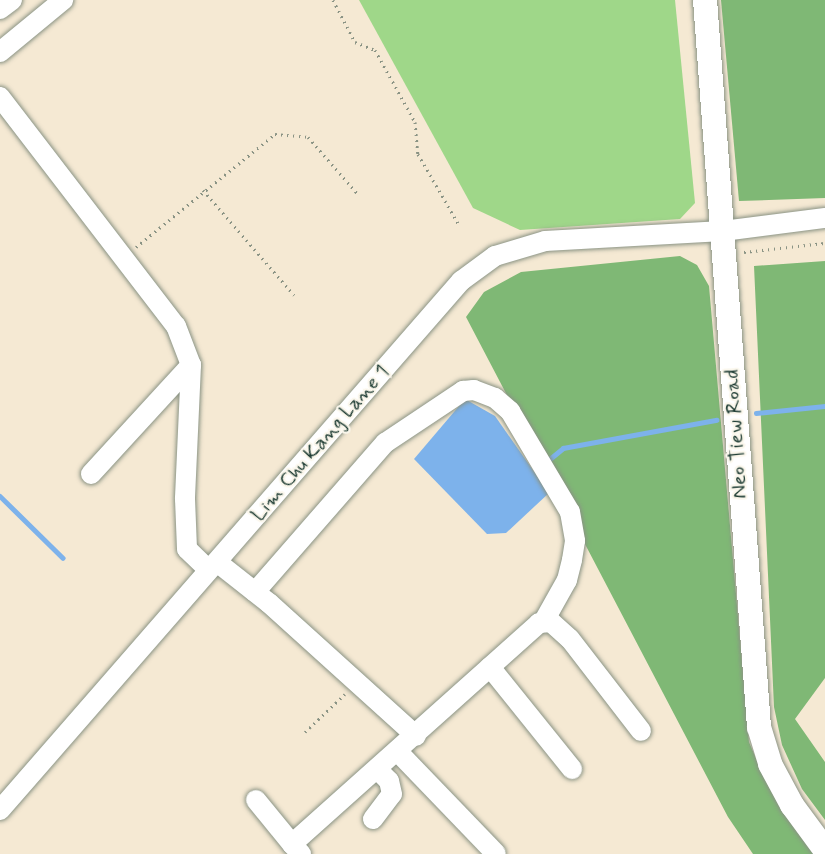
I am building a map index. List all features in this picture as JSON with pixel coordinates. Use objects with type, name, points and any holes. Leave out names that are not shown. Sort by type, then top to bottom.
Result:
[{"type":"main road","name":"Neo Tiew Road","points":[[705,0],[759,727],[770,764],[792,804],[825,850]]},
{"type":"street","points":[[0,9],[12,0]]},
{"type":"street","points":[[0,52],[63,0]]},
{"type":"street","points":[[0,97],[176,326],[191,365],[185,499],[187,549],[255,592],[416,736]]},
{"type":"street","name":"Lim Chu Kang Lane 1","points":[[0,810],[461,281],[495,256],[545,241],[723,242],[825,218]]},
{"type":"street","points":[[91,474],[191,365]]},
{"type":"street","points":[[255,592],[385,443],[463,391],[474,390],[495,398],[510,411],[570,512],[575,541],[572,561],[567,580],[544,621],[377,770],[296,849],[256,800]]},
{"type":"street","points":[[544,621],[551,622],[570,639],[641,731]]},
{"type":"street","points":[[490,667],[572,769]]},
{"type":"street","points":[[398,752],[496,854]]},
{"type":"street","points":[[374,819],[392,794],[389,782],[377,770]]},
{"type":"path","points":[[333,0],[355,42],[375,50],[415,122],[418,154],[459,225]]},
{"type":"path","points":[[124,257],[203,190],[275,134],[295,134],[308,137],[357,193]]},
{"type":"path","points":[[203,190],[294,295]]},
{"type":"path","points":[[723,242],[825,243]]},
{"type":"path","points":[[305,732],[358,683]]},
{"type":"green space","points":[[359,0],[675,0],[695,203],[680,219],[520,230],[473,208]]},
{"type":"green space","points":[[721,0],[825,0],[825,198],[739,201]]},
{"type":"green space","points":[[680,256],[697,265],[709,286],[749,742],[763,775],[816,854],[753,854],[728,817],[466,317],[484,292],[521,272]]},
{"type":"green space","points":[[825,261],[825,678],[795,719],[825,762],[825,820],[802,789],[782,745],[774,707],[754,266]]},
{"type":"water","points":[[465,399],[495,416],[549,493],[506,533],[487,534],[414,459]]},
{"type":"waterway","points":[[756,413],[825,406]]},
{"type":"waterway","points":[[546,462],[563,448],[716,420]]},
{"type":"waterway","points":[[0,496],[63,558]]}]
